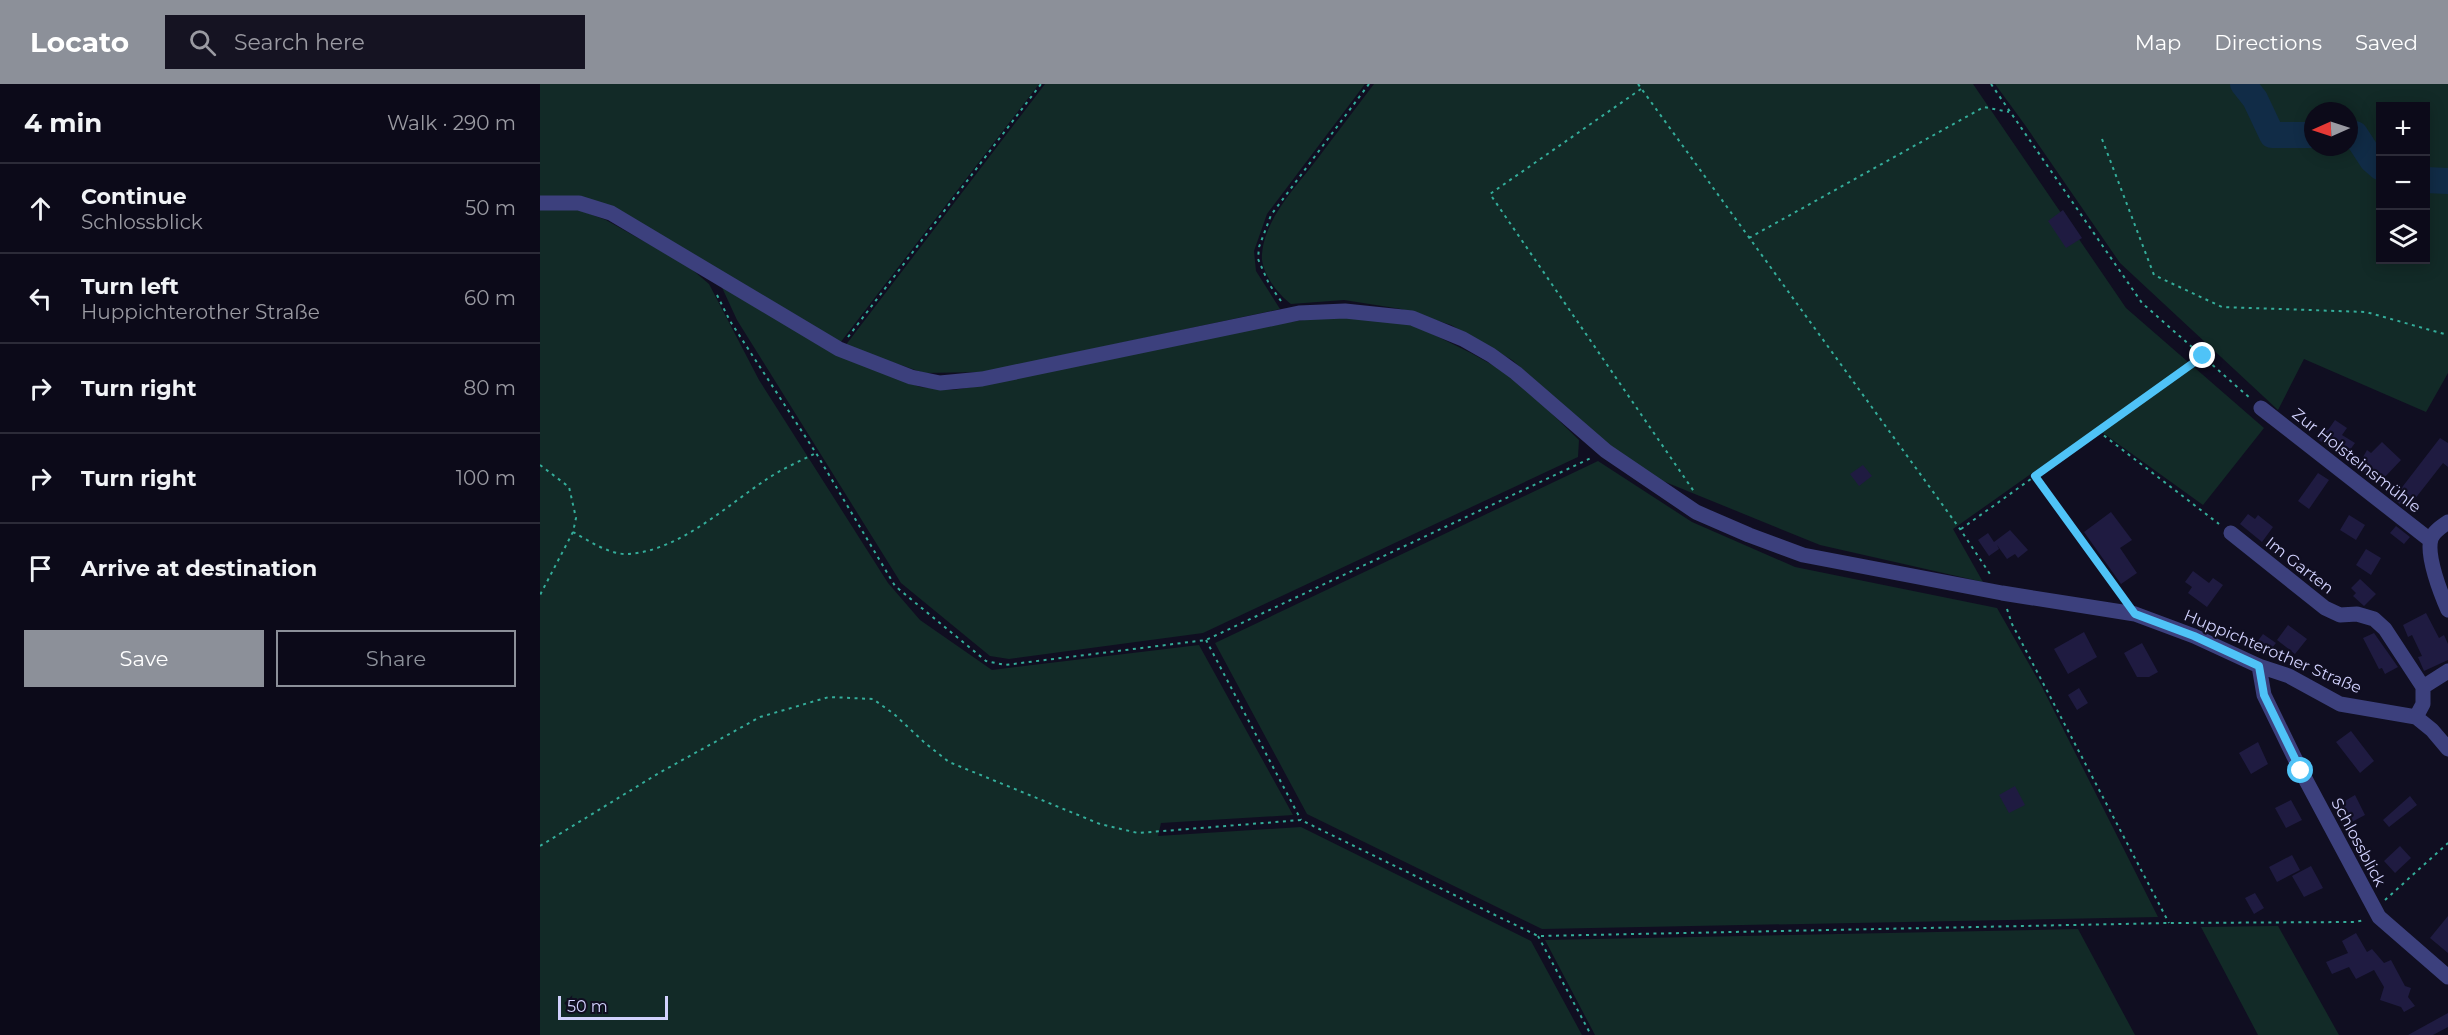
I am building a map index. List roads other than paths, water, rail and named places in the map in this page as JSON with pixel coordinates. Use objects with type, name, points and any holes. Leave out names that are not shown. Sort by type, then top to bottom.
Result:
[{"type":"street","name":"Huppichterother Straße","points":[[540,203],[579,203],[611,213],[839,349],[911,377],[940,382],[982,379],[1299,313],[1376,312],[1412,318],[1439,327],[1491,355],[1606,451],[1696,512],[1749,535],[1803,555],[2002,593],[2135,614],[2194,636],[2259,666],[2289,676],[2340,704],[2416,717]]},
{"type":"street","name":"Zur Holsteinsmühle","points":[[2261,408],[2430,540]]},
{"type":"street","points":[[2448,522],[2434,533],[2430,540],[2435,575],[2448,609]]},
{"type":"street","name":"Im Garten","points":[[2231,533],[2325,608],[2340,615],[2357,614],[2374,619],[2385,629],[2423,687]]},
{"type":"street","name":"Schlossblick","points":[[2259,666],[2264,695],[2301,771],[2379,917],[2448,977]]},
{"type":"street","points":[[2448,670],[2423,687],[2423,704],[2416,717],[2432,730],[2448,749]]},
{"type":"waterway","points":[[2243,84],[2255,99],[2272,135],[2304,135]]},
{"type":"waterway","points":[[2358,139],[2376,164]]},
{"type":"waterway","points":[[2430,180],[2448,181]]}]
